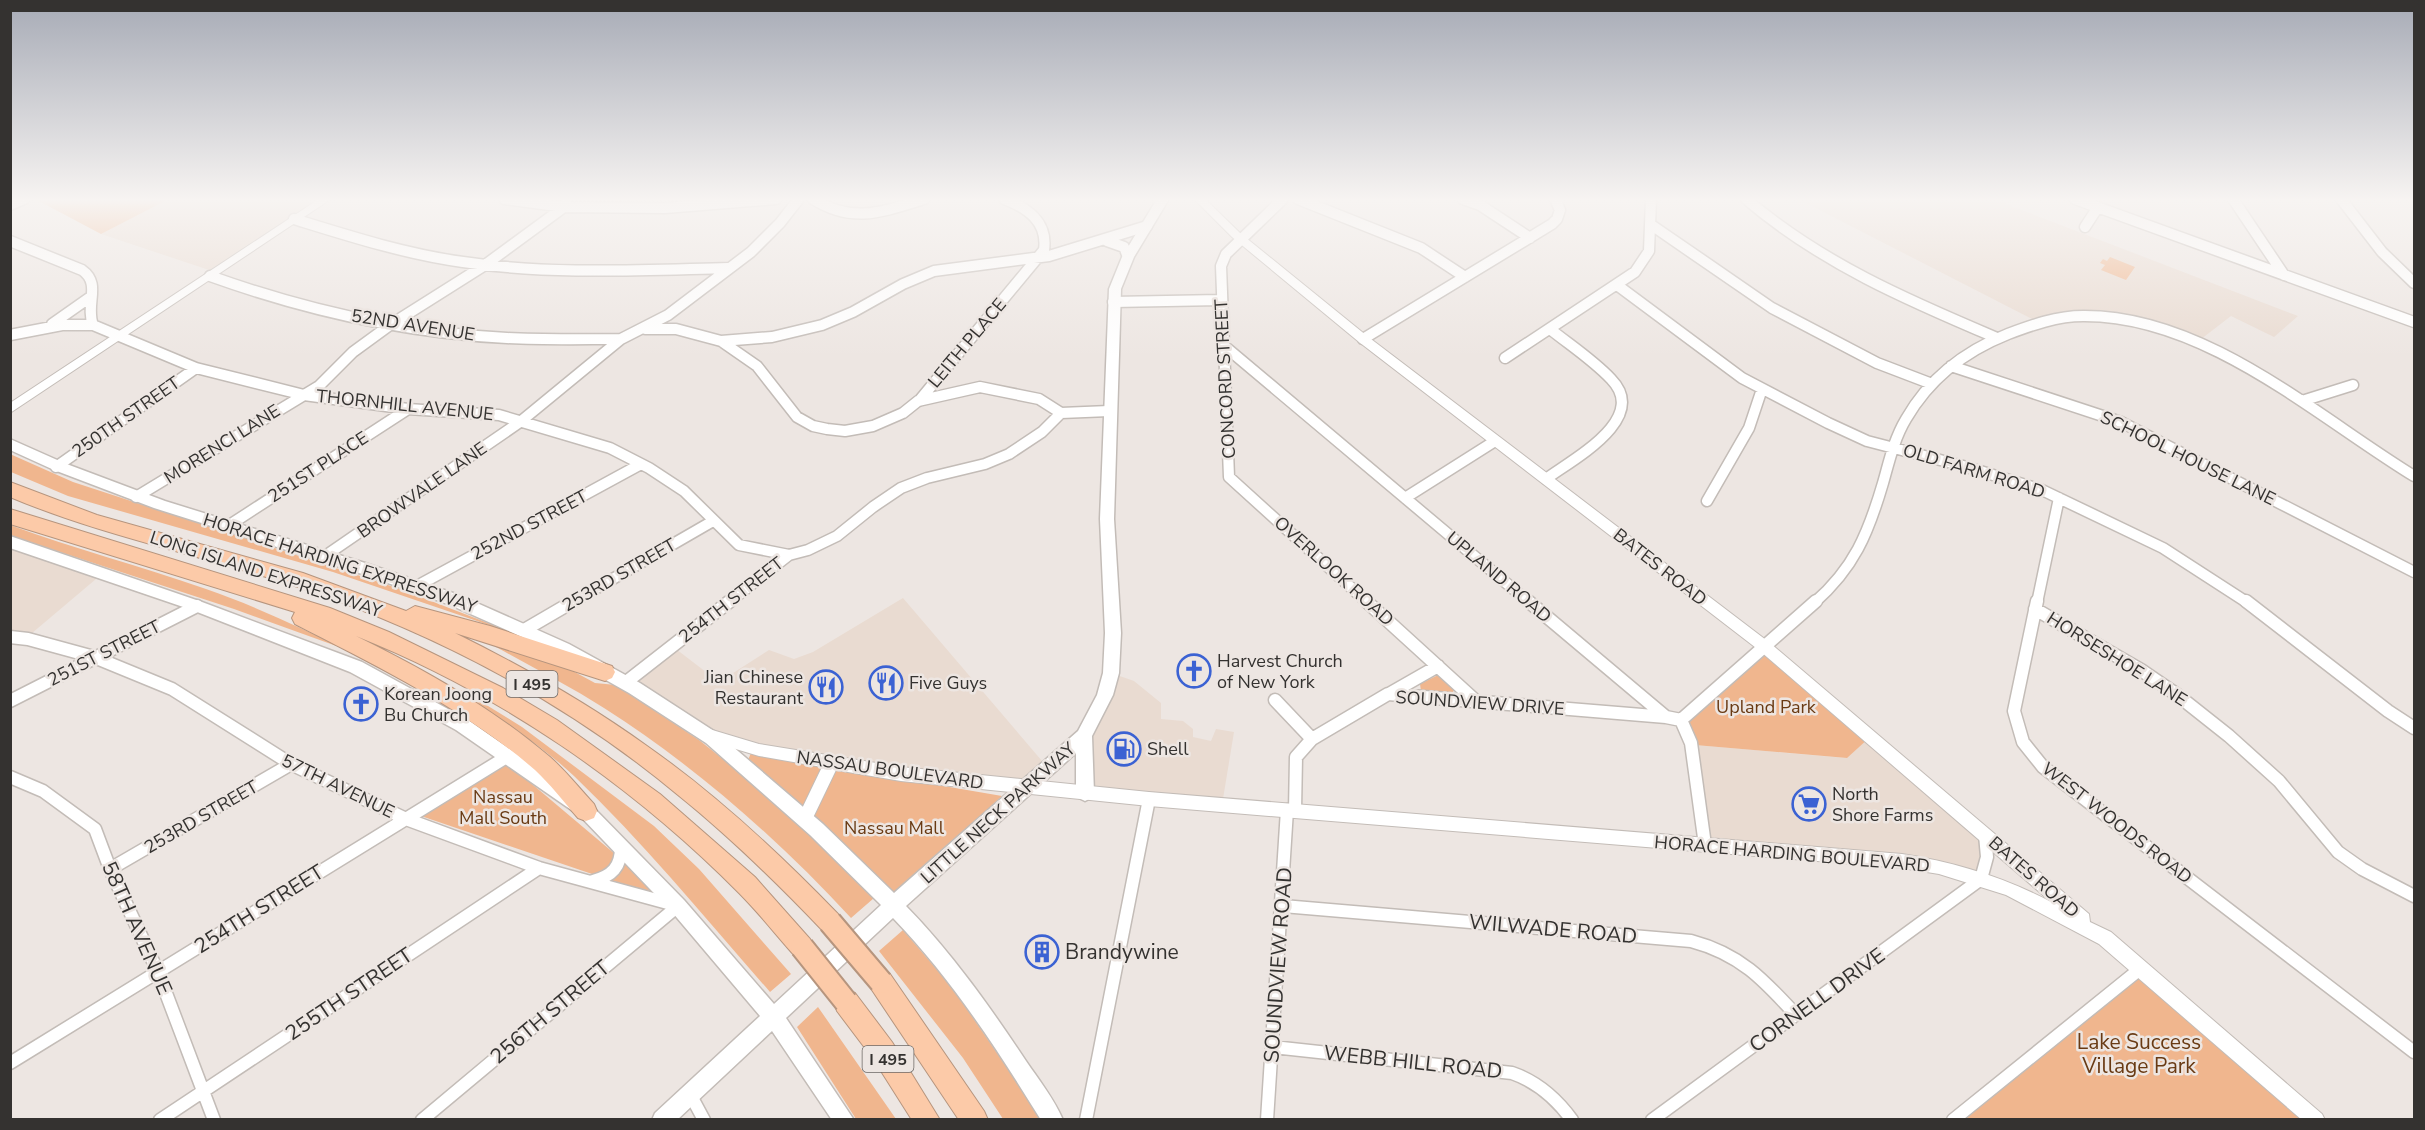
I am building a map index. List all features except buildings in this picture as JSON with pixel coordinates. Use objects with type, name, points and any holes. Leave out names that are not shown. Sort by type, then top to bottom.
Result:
[{"type":"highway","name":"LONG ISLAND EXPRESSWAY","points":[[10,489],[78,516],[342,594],[429,630],[513,672],[624,742],[728,822],[830,922],[881,982],[975,1119]]},
{"type":"highway","name":"LONG ISLAND EXPRESSWAY","points":[[10,516],[60,534],[189,570],[321,614],[383,638],[485,688],[550,726],[655,802],[701,841],[748,886],[802,947],[846,1002],[883,1051],[927,1119]]},
{"type":"highway","points":[[189,570],[307,621],[415,675],[488,721],[544,765],[586,811]]},
{"type":"highway","points":[[342,594],[490,634],[605,672]]},
{"type":"main road","name":"LITTLE NECK PARKWAY","points":[[662,1119],[894,905],[1084,736],[1105,696],[1112,674],[1113,633],[1107,520],[1113,302],[1119,276],[1131,252]]},
{"type":"main road","name":"HORACE HARDING EXPRESSWAY","points":[[10,444],[56,467],[136,497],[325,556],[475,607],[525,629],[626,683],[704,733],[805,819],[894,905],[935,952],[987,1021],[1053,1119]]},
{"type":"main road","points":[[10,542],[197,606],[356,667],[462,725],[508,756],[586,811],[678,906],[774,1017],[844,1119]]},
{"type":"main road","points":[[1084,736],[1085,793]]},
{"type":"street","points":[[10,335],[71,324],[93,324],[88,313],[89,298],[94,284],[92,277],[86,272],[36,252]]},
{"type":"street","points":[[10,409],[246,252]]},
{"type":"street","points":[[414,252],[485,265],[592,271],[728,268]]},
{"type":"street","name":"MORENCI LANE","points":[[136,497],[319,386],[353,352],[502,252]]},
{"type":"street","name":"BROWVALE LANE","points":[[325,556],[520,422],[621,339],[668,315],[751,252]]},
{"type":"street","points":[[1039,258],[1042,252]]},
{"type":"street","points":[[644,329],[676,329],[721,341],[753,340],[798,332],[827,323],[862,307],[903,282],[935,271],[975,263],[1012,262],[1070,252]]},
{"type":"street","points":[[1126,252],[1128,257]]},
{"type":"street","name":"CONCORD STREET","points":[[1229,477],[1220,300],[1223,259],[1230,252]]},
{"type":"street","name":"BATES ROAD","points":[[1257,252],[1363,339],[1765,648],[2105,938]]},
{"type":"street","points":[[1427,252],[1465,277]]},
{"type":"street","points":[[1363,339],[1507,252]]},
{"type":"street","points":[[1505,358],[1635,272],[1644,262],[1648,252]]},
{"type":"street","points":[[1690,252],[1772,308],[1877,363],[1932,384]]},
{"type":"street","points":[[1813,252],[1931,311],[1997,338]]},
{"type":"street","points":[[2220,252],[2415,322]]},
{"type":"street","points":[[2268,252],[2284,275]]},
{"type":"street","points":[[2382,252],[2415,283]]},
{"type":"street","name":"LEITH PLACE","points":[[918,401],[1039,258]]},
{"type":"street","points":[[1012,262],[1019,267],[1023,277]]},
{"type":"street","points":[[701,269],[711,281]]},
{"type":"street","name":"52ND AVENUE","points":[[210,276],[275,299],[390,325],[506,338],[621,339]]},
{"type":"street","name":"OLD FARM ROAD","points":[[1617,285],[1712,357],[1762,389],[1852,435],[2007,478],[2059,498],[2163,548],[2209,575],[2273,620],[2388,711],[2415,728]]},
{"type":"street","points":[[44,328],[70,313],[89,298]]},
{"type":"street","points":[[1113,302],[1220,300]]},
{"type":"street","points":[[668,315],[676,329]]},
{"type":"street","points":[[1705,845],[1691,743],[1681,720],[1832,587],[1852,562],[1866,532],[1899,433],[1932,384],[1969,352],[2034,324],[2067,317],[2099,317],[2132,322],[2196,343],[2302,401],[2415,476]]},
{"type":"street","name":"THORNHILL AVENUE","points":[[93,324],[196,368],[304,395],[408,409],[499,415],[610,448],[684,491],[739,545],[789,555]]},
{"type":"street","points":[[1546,479],[1610,429],[1619,418],[1623,406],[1619,391],[1612,380],[1550,329]]},
{"type":"street","points":[[593,339],[605,353]]},
{"type":"street","points":[[742,354],[753,340]]},
{"type":"street","points":[[721,341],[742,354],[775,386],[797,417],[813,426],[845,430],[873,426],[903,413],[918,401],[980,387],[1012,390],[1039,399],[1061,413],[1109,411]]},
{"type":"street","name":"UPLAND ROAD","points":[[1222,344],[1666,717],[1681,720]]},
{"type":"street","name":"SCHOOL HOUSE LANE","points":[[1952,366],[2121,422],[2415,572]]},
{"type":"street","name":"250TH STREET","points":[[56,467],[196,368]]},
{"type":"street","points":[[934,382],[948,393]]},
{"type":"street","points":[[2302,401],[2354,385]]},
{"type":"street","points":[[1707,501],[1749,428],[1762,389]]},
{"type":"street","name":"251ST PLACE","points":[[228,526],[408,409]]},
{"type":"street","name":"254TH STREET","points":[[626,683],[789,555],[832,541],[856,524],[880,502],[903,487],[926,477],[989,462],[1017,449],[1045,430],[1061,413]]},
{"type":"street","points":[[1405,498],[1495,441]]},
{"type":"street","name":"252ND STREET","points":[[417,586],[641,464]]},
{"type":"street","name":"OVERLOOK ROAD","points":[[1229,477],[1478,703]]},
{"type":"street","name":"WEST WOODS ROAD","points":[[2059,498],[2014,711],[2016,730],[2028,753],[2043,767],[2415,1052]]},
{"type":"street","name":"253RD STREET","points":[[525,629],[713,521]]},
{"type":"street","name":"251ST STREET","points":[[10,701],[197,606]]},
{"type":"street","name":"HORSESHOE LANE","points":[[2035,609],[2141,670],[2176,693],[2279,781],[2338,852],[2362,869],[2415,896]]},
{"type":"street","name":"57TH AVENUE","points":[[10,638],[28,639],[94,657],[171,689],[291,765],[406,819],[539,867],[678,906]]},
{"type":"street","points":[[1389,694],[1438,666]]},
{"type":"street","name":"SOUNDVIEW DRIVE","points":[[1291,811],[1296,757],[1299,751],[1312,739],[1389,694],[1666,717]]},
{"type":"street","points":[[1275,700],[1312,739]]},
{"type":"street","name":"NASSAU BOULEVARD","points":[[704,733],[736,745],[831,764],[901,774],[1222,805]]},
{"type":"street","name":"254TH STREET","points":[[10,1063],[508,756]]},
{"type":"street","points":[[805,819],[831,764]]},
{"type":"street","name":"253RD STREET","points":[[110,869],[291,765]]},
{"type":"street","name":"58TH AVENUE","points":[[10,777],[43,791],[95,829],[110,869],[158,972],[214,1119]]},
{"type":"street","points":[[1086,1119],[1149,799]]},
{"type":"street","name":"HORACE HARDING BOULEVARD","points":[[1222,805],[1902,861],[1981,879],[2010,889],[2105,938],[2316,1119]]},
{"type":"street","name":"SOUNDVIEW ROAD","points":[[1267,1119],[1291,811]]},
{"type":"street","points":[[1981,879],[1987,857],[1985,835]]},
{"type":"street","points":[[590,881],[604,878],[616,871],[621,860],[621,847]]},
{"type":"street","name":"255TH STREET","points":[[160,1119],[539,867]]},
{"type":"street","name":"CORNELL DRIVE","points":[[1652,1119],[1981,879]]},
{"type":"street","name":"256TH STREET","points":[[422,1119],[678,906]]},
{"type":"street","name":"WILWADE ROAD","points":[[1282,906],[1700,943],[1723,949],[1745,963],[1797,1015]]},
{"type":"street","points":[[1953,1119],[2140,969]]},
{"type":"street","name":"WEBB HILL ROAD","points":[[1273,1047],[1512,1073],[1539,1086],[1556,1100],[1572,1119]]},
{"type":"street","points":[[690,1094],[704,1119]]},
{"type":"shaded area","points":[[154,252],[246,252],[215,272]]},
{"type":"shaded area","points":[[1901,252],[2130,252],[2298,316],[2274,337],[2231,316],[2196,343],[2112,318],[2040,323]]},
{"type":"shaded area","points":[[11,536],[109,568],[25,639],[11,637]]},
{"type":"shaded area","points":[[903,598],[1048,768],[1027,787],[736,745],[625,683],[672,646],[719,682],[769,650],[794,659],[813,652]]},
{"type":"shaded area","points":[[1111,673],[1134,681],[1161,703],[1161,719],[1183,721],[1193,729],[1193,737],[1211,741],[1216,729],[1234,732],[1222,805],[1085,793],[1084,736]]},
{"type":"shaded area","points":[[1869,738],[1983,836],[1985,854],[1979,875],[1707,844],[1695,745],[1846,758]]},
{"type":"green space","points":[[2110,257],[2135,267],[2126,280],[2101,270],[2105,265],[2100,263],[2103,259],[2107,261]]},
{"type":"green space","points":[[10,454],[73,482],[400,589],[524,637],[333,572],[68,496],[11,472]]},
{"type":"green space","points":[[10,525],[225,596],[353,652],[234,609],[11,536]]},
{"type":"green space","points":[[500,643],[571,670],[595,683],[616,685],[699,740],[763,791],[828,848],[874,898],[851,918],[765,832],[703,779],[638,730],[604,708],[496,647]]},
{"type":"green space","name":"Upland Park","points":[[1765,650],[1869,738],[1847,758],[1695,745],[1684,721]]},
{"type":"green space","points":[[1440,674],[1455,688],[1452,694],[1421,691],[1420,684]]},
{"type":"green space","points":[[462,690],[522,727],[654,826],[699,869],[791,974],[770,992],[650,855],[574,776],[533,742],[460,692]]},
{"type":"green space","name":"Nassau Mall","points":[[751,753],[1002,796],[893,897],[748,760]]},
{"type":"green space","name":"Nassau Mall South","points":[[507,763],[660,892],[657,896],[421,816]]},
{"type":"green space","points":[[903,930],[952,987],[1042,1119],[1003,1119],[963,1058],[879,951]]},
{"type":"green space","name":"Lake Success Village Park","points":[[2140,969],[2316,1120],[1953,1120]]},
{"type":"green space","points":[[818,1007],[896,1119],[856,1119],[797,1027]]},
{"type":"place","name":"Harvest Church of New York","points":[[1194,671]]},
{"type":"place","name":"Five Guys","points":[[886,683]]},
{"type":"place","name":"Jian Chinese Restaurant","points":[[826,687]]},
{"type":"place","name":"Korean Joong Bu Church","points":[[361,704]]},
{"type":"place","name":"Shell","points":[[1124,749]]},
{"type":"place","name":"North Shore Farms","points":[[1809,804]]},
{"type":"place","name":"Brandywine","points":[[1042,952]]}]
